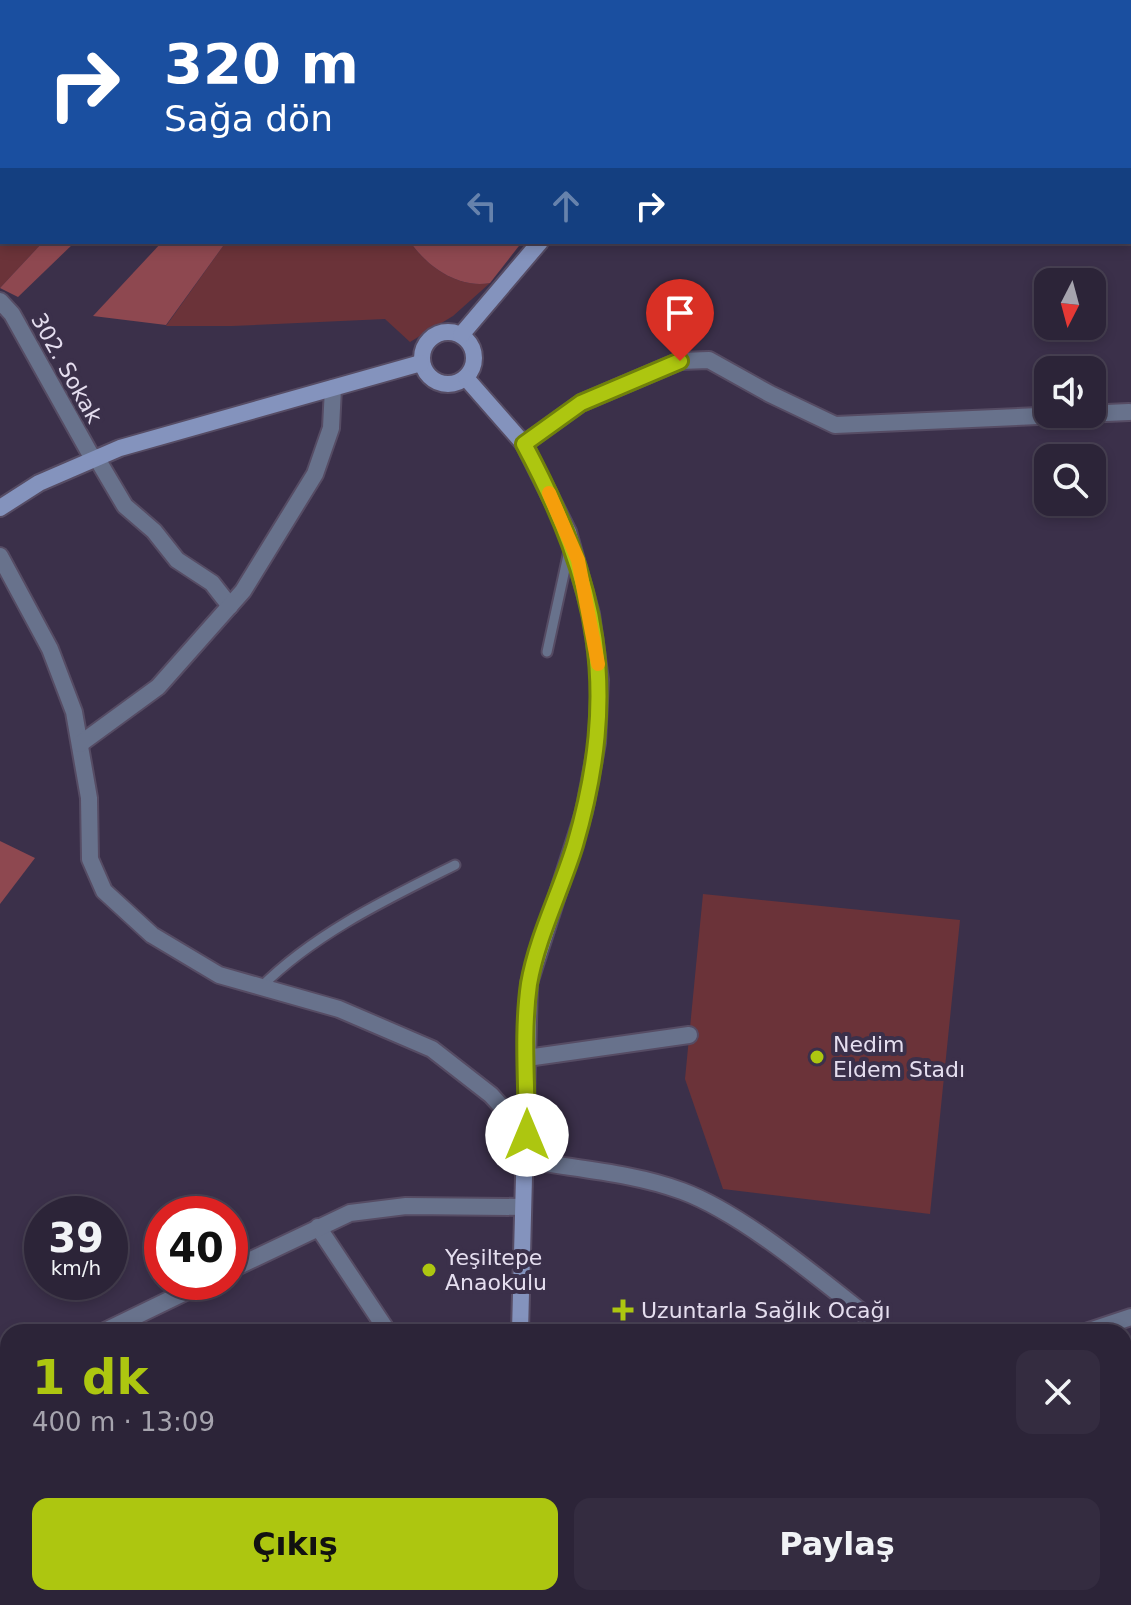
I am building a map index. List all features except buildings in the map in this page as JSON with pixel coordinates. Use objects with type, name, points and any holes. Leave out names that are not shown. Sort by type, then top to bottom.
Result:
[{"type":"street","points":[[461,335],[538,244]]},
{"type":"street","name":"302. Sokak","points":[[0,301],[12,314],[125,506],[154,531],[177,560],[212,583],[230,606]]},
{"type":"street","points":[[453,332],[461,335],[474,355],[466,378],[458,383],[440,383],[426,373],[421,363],[424,347],[436,335],[453,332]]},
{"type":"street","points":[[524,444],[581,403],[680,361],[709,360],[835,425],[1129,412]]},
{"type":"street","points":[[1,504],[95,458],[421,363]]},
{"type":"street","points":[[466,378],[524,444],[571,540],[591,614],[600,710],[584,812],[532,968],[527,1005],[527,1135],[518,1324]]},
{"type":"street","points":[[80,744],[158,687],[230,606],[315,474],[331,428],[333,388]]},
{"type":"street","points":[[0,556],[50,649],[74,712],[89,798],[90,859],[104,891],[152,935],[219,975],[352,1014],[432,1049],[491,1095],[527,1135]]},
{"type":"street","points":[[527,1058],[689,1035]]},
{"type":"street","points":[[526,1160],[659,1185],[704,1200],[734,1217],[876,1324]]},
{"type":"street","points":[[248,1261],[350,1213],[386,1207],[523,1207]]},
{"type":"street","points":[[318,1227],[383,1324]]},
{"type":"street","points":[[119,1324],[169,1300]]},
{"type":"street","points":[[1110,1324],[1131,1317]]},
{"type":"lane","points":[[547,652],[571,540]]},
{"type":"lane","points":[[261,987],[278,970],[343,924],[455,865]]},
{"type":"shaded area","points":[[0,244],[41,244],[0,288]]},
{"type":"shaded area","points":[[41,244],[73,244],[18,297],[0,288]]},
{"type":"shaded area","points":[[160,244],[225,244],[166,325],[93,316]]},
{"type":"shaded area","points":[[225,244],[412,244],[444,274],[466,282],[490,283],[453,316],[410,342],[385,319],[166,326]]},
{"type":"shaded area","points":[[412,244],[520,244],[490,283],[455,279],[425,259]]},
{"type":"shaded area","points":[[0,841],[35,858],[0,904]]},
{"type":"shaded area","name":"Nedim Eldem Stadı","points":[[703,894],[960,920],[930,1214],[723,1189],[685,1079]]},
{"type":"slow traffic","points":[[549,493],[578,560],[591,614],[598,664]]},
{"type":"place","name":"Nedim Eldem Stadı","points":[[817,1057]]},
{"type":"place","name":"Yeşiltepe Anaokulu","points":[[429,1270]]},
{"type":"place","name":"Uzuntarla Sağlık Ocağı","points":[[623,1310]]},
{"type":"route","points":[[527,1135],[529,983],[584,812],[597,743],[600,680],[591,614],[578,560],[554,501],[524,444],[581,403],[680,361]]}]
